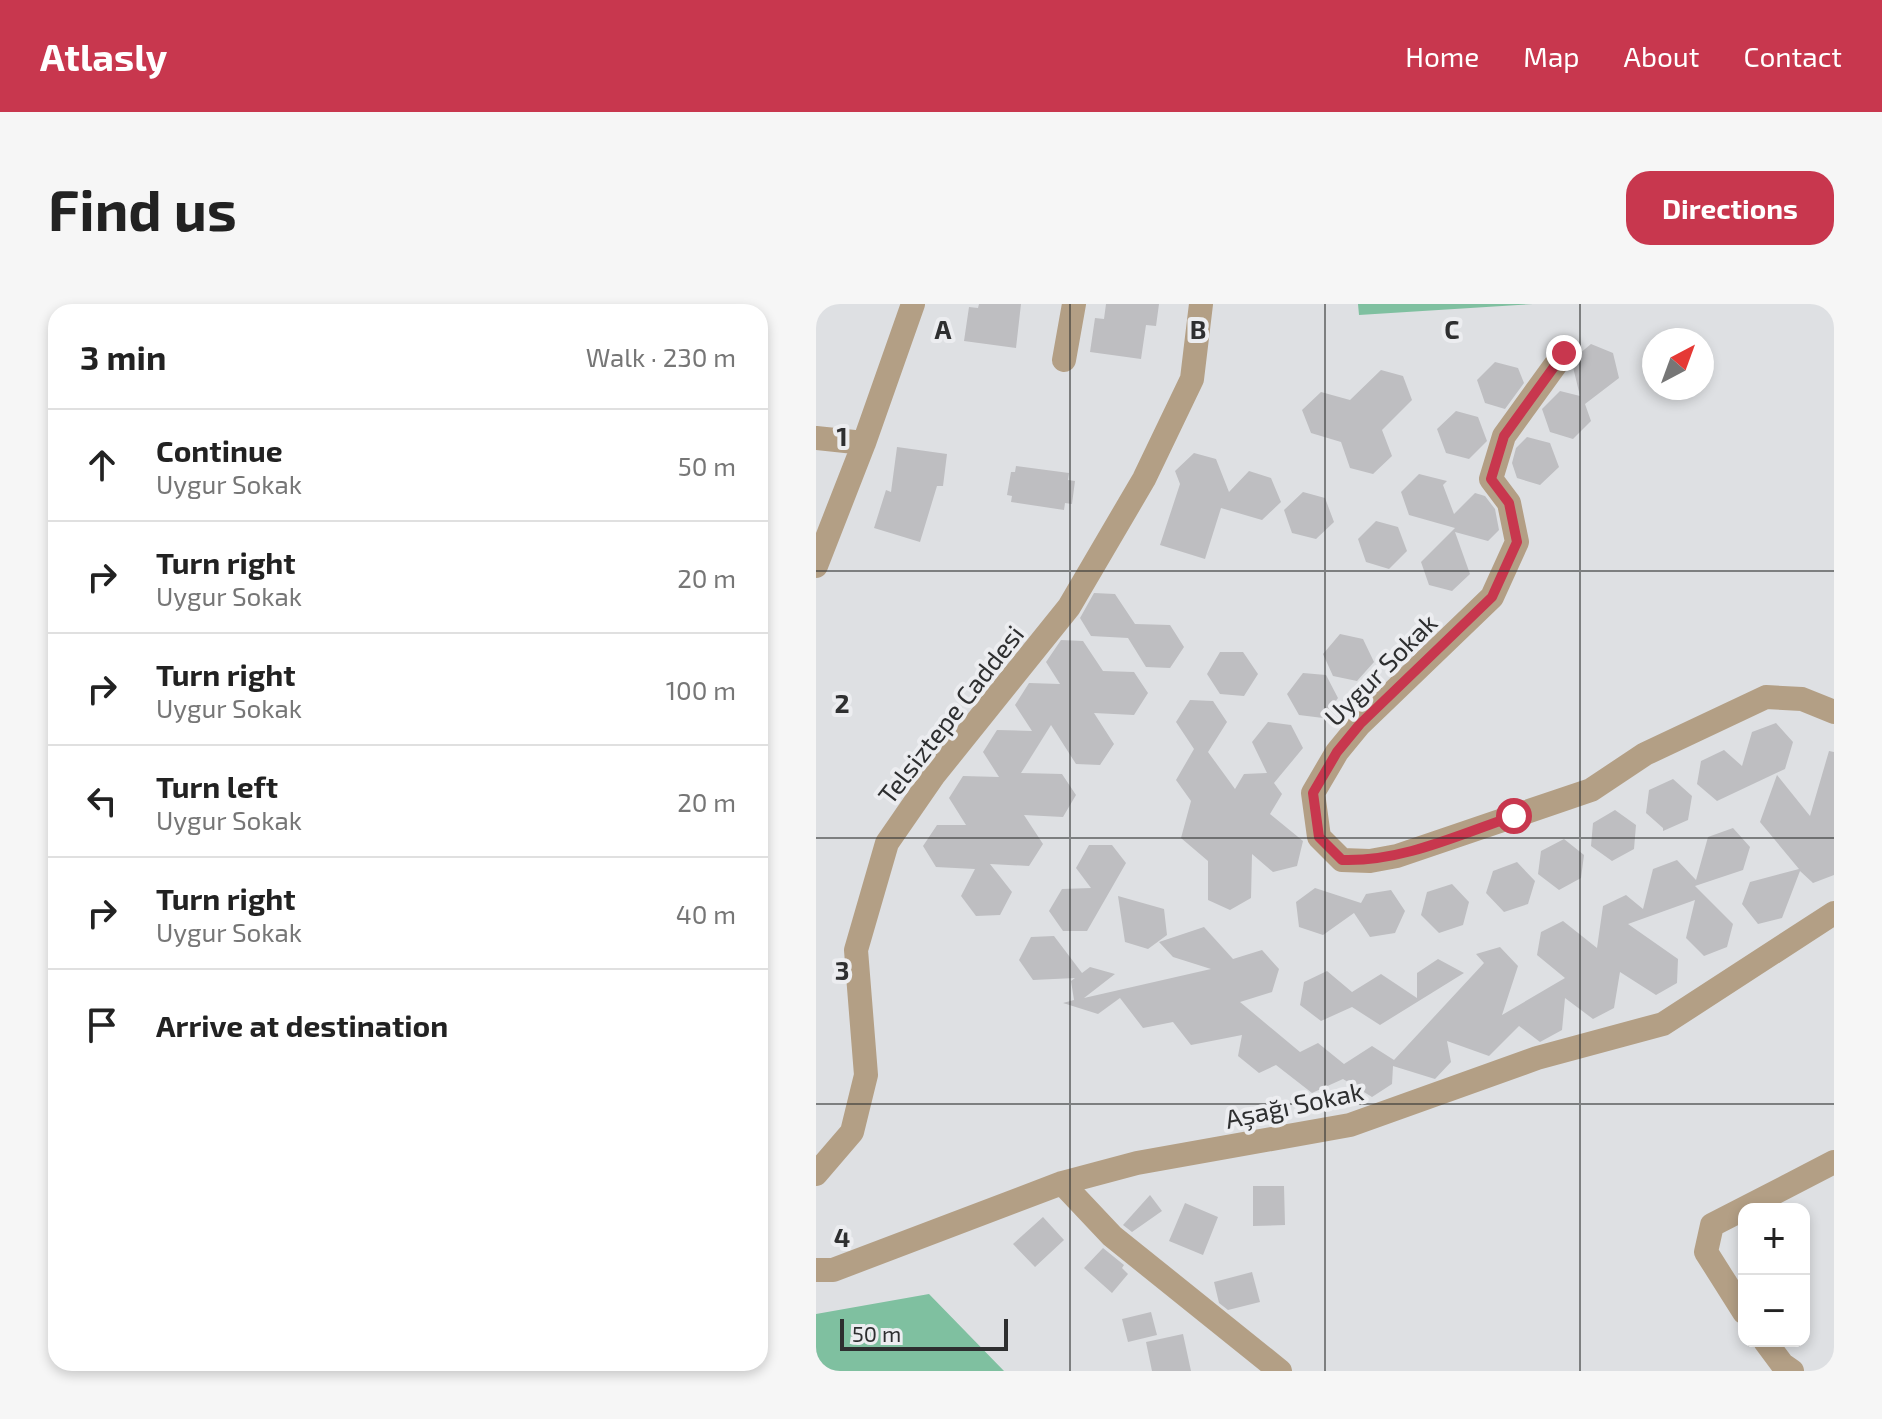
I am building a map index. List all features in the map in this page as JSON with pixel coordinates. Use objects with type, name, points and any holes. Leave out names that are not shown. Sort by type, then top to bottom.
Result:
[{"type":"street","points":[[816,566],[913,304]]},
{"type":"street","points":[[1064,360],[1074,304]]},
{"type":"street","name":"Telsiztepe Caddesi","points":[[816,1174],[852,1132],[866,1075],[856,950],[887,843],[934,775],[1069,607],[1144,479],[1192,379],[1201,304]]},
{"type":"street","name":"Uygur Sokak","points":[[1564,353],[1504,436],[1491,479],[1509,503],[1517,542],[1492,597],[1360,724],[1337,752],[1313,793],[1319,837],[1342,860],[1370,861],[1397,856],[1591,790],[1645,754],[1766,697],[1802,699],[1834,712]]},
{"type":"street","points":[[816,438],[864,443]]},
{"type":"street","name":"Aşağı Sokak","points":[[816,1270],[833,1270],[1062,1183],[1137,1163],[1350,1125],[1537,1058],[1663,1024],[1834,913]]},
{"type":"street","points":[[1738,1303],[1706,1252],[1712,1225],[1834,1162]]},
{"type":"street","points":[[1062,1183],[1112,1236],[1280,1371]]},
{"type":"street","points":[[1769,1347],[1782,1364],[1792,1371]]},
{"type":"green space","points":[[1358,304],[1533,304],[1359,315]]},
{"type":"green space","points":[[929,1294],[1004,1371],[816,1371],[816,1314]]},
{"type":"building","points":[[979,304],[1021,304],[1016,348],[964,341],[969,307],[978,308]]},
{"type":"building","points":[[1106,304],[1159,304],[1156,326],[1146,325],[1141,359],[1090,352],[1095,318],[1104,319]]},
{"type":"building","points":[[1591,344],[1613,353],[1619,378],[1585,404],[1591,421],[1573,439],[1550,432],[1542,409],[1560,391],[1580,396],[1573,367],[1579,354]]},
{"type":"building","points":[[1495,362],[1518,368],[1524,383],[1505,409],[1485,403],[1477,380]]},
{"type":"building","points":[[1381,370],[1403,376],[1412,400],[1382,430],[1392,456],[1373,474],[1350,468],[1341,442],[1311,433],[1302,410],[1321,392],[1350,400]]},
{"type":"building","points":[[1456,411],[1478,417],[1487,441],[1469,459],[1446,453],[1437,429]]},
{"type":"building","points":[[1527,437],[1550,443],[1559,467],[1540,485],[1517,478],[1512,463],[1516,448]]},
{"type":"building","points":[[897,447],[947,454],[943,486],[937,486],[920,542],[874,528],[886,490],[891,492]]},
{"type":"building","points":[[1194,453],[1216,459],[1229,492],[1249,471],[1271,478],[1281,502],[1262,520],[1221,508],[1205,559],[1160,545],[1180,484],[1175,471]]},
{"type":"building","points":[[1016,466],[1069,473],[1068,480],[1075,481],[1072,504],[1065,503],[1064,510],[1011,502],[1012,496],[1007,495],[1011,472],[1015,472]]},
{"type":"building","points":[[1419,474],[1447,481],[1443,485],[1454,514],[1475,493],[1485,496],[1495,509],[1499,530],[1488,541],[1455,532],[1470,574],[1452,591],[1429,585],[1421,562],[1455,528],[1409,515],[1401,492]]},
{"type":"building","points":[[1303,492],[1325,498],[1334,522],[1316,539],[1292,533],[1284,510]]},
{"type":"building","points":[[1376,521],[1398,527],[1407,551],[1389,569],[1366,562],[1358,539]]},
{"type":"building","points":[[1094,593],[1115,594],[1135,624],[1170,625],[1184,647],[1170,668],[1146,667],[1128,638],[1091,636],[1080,618]]},
{"type":"building","points":[[1340,634],[1363,639],[1374,662],[1357,681],[1333,676],[1323,654]]},
{"type":"building","points":[[1061,640],[1083,641],[1103,671],[1134,672],[1148,693],[1134,715],[1094,713],[1114,744],[1100,765],[1076,764],[1051,725],[1021,773],[1062,774],[1076,795],[1063,817],[1024,815],[1043,844],[1029,866],[990,864],[1012,892],[1000,915],[976,916],[961,896],[975,869],[936,867],[923,846],[937,825],[966,825],[949,798],[963,776],[999,777],[983,752],[997,730],[1032,731],[1015,705],[1029,683],[1060,684],[1046,662]]},
{"type":"building","points":[[1220,652],[1243,652],[1258,674],[1244,696],[1220,694],[1207,674]]},
{"type":"building","points":[[1303,673],[1326,675],[1338,698],[1323,718],[1299,715],[1287,694]]},
{"type":"building","points":[[1190,700],[1213,701],[1227,722],[1208,752],[1235,789],[1244,774],[1267,773],[1252,742],[1268,722],[1291,725],[1303,748],[1274,783],[1282,794],[1270,814],[1303,841],[1297,866],[1273,872],[1252,854],[1251,898],[1230,910],[1208,900],[1208,861],[1181,838],[1191,801],[1176,780],[1194,749],[1176,722]]},
{"type":"building","points":[[1776,723],[1793,742],[1785,769],[1717,801],[1697,784],[1701,761],[1724,750],[1742,766],[1752,732]]},
{"type":"building","points":[[1829,751],[1834,752],[1834,875],[1813,883],[1800,871],[1782,918],[1758,924],[1742,904],[1750,882],[1799,869],[1760,822],[1777,775],[1810,816]]},
{"type":"building","points":[[1673,779],[1692,796],[1688,820],[1663,831],[1646,813],[1649,790]]},
{"type":"building","points":[[1615,810],[1636,825],[1634,849],[1612,861],[1591,846],[1593,823]]},
{"type":"building","points":[[1733,828],[1750,847],[1743,870],[1695,886],[1733,924],[1727,947],[1704,956],[1686,938],[1695,900],[1628,924],[1678,959],[1677,983],[1656,995],[1620,972],[1614,1008],[1593,1019],[1565,998],[1562,1030],[1540,1042],[1519,1026],[1489,1056],[1447,1041],[1451,1062],[1435,1079],[1393,1066],[1392,1084],[1372,1097],[1343,1079],[1312,1093],[1276,1065],[1259,1073],[1238,1056],[1242,1035],[1191,1045],[1173,1022],[1143,1028],[1120,998],[1098,1014],[1063,1003],[1074,1000],[1071,981],[1075,978],[1033,980],[1019,960],[1031,937],[1054,936],[1082,973],[1090,967],[1115,974],[1084,998],[1211,969],[1173,957],[1159,942],[1204,927],[1233,959],[1262,950],[1279,969],[1272,992],[1240,1002],[1300,1052],[1318,1043],[1344,1064],[1372,1046],[1394,1060],[1484,963],[1476,954],[1500,947],[1518,966],[1502,1015],[1565,978],[1537,955],[1541,932],[1563,921],[1597,948],[1603,906],[1626,895],[1643,909],[1653,869],[1677,860],[1696,880],[1708,837]]},
{"type":"building","points":[[1564,839],[1584,855],[1581,878],[1559,890],[1538,874],[1541,851]]},
{"type":"building","points":[[1089,845],[1112,845],[1126,863],[1087,931],[1063,931],[1049,911],[1062,889],[1091,888],[1076,868]]},
{"type":"building","points":[[1517,862],[1535,881],[1528,904],[1504,912],[1486,893],[1493,871]]},
{"type":"building","points":[[1452,884],[1469,902],[1463,925],[1439,933],[1421,915],[1427,892]]},
{"type":"building","points":[[1315,888],[1361,903],[1366,894],[1391,890],[1405,911],[1395,933],[1370,937],[1354,913],[1323,935],[1299,927],[1296,902]]},
{"type":"building","points":[[1118,896],[1164,909],[1167,935],[1148,949],[1125,942]]},
{"type":"building","points":[[1438,959],[1464,973],[1380,1025],[1352,1007],[1321,1021],[1300,1005],[1304,982],[1327,971],[1352,992],[1381,974],[1417,998],[1417,973]]},
{"type":"building","points":[[1253,1186],[1284,1186],[1285,1225],[1253,1226]]},
{"type":"building","points":[[1150,1195],[1162,1211],[1132,1232],[1123,1225]]},
{"type":"building","points":[[1185,1203],[1218,1217],[1203,1255],[1169,1241]]},
{"type":"building","points":[[1043,1217],[1064,1240],[1035,1267],[1013,1244]]},
{"type":"building","points":[[1103,1248],[1124,1265],[1122,1268],[1128,1274],[1112,1293],[1084,1268]]},
{"type":"building","points":[[1252,1272],[1260,1302],[1228,1310],[1219,1303],[1214,1282]]},
{"type":"building","points":[[1151,1312],[1157,1335],[1128,1342],[1122,1319]]},
{"type":"building","points":[[1183,1334],[1191,1371],[1152,1371],[1146,1342]]},
{"type":"route","points":[[1514,816],[1397,856],[1370,861],[1342,860],[1319,837],[1313,793],[1337,752],[1360,724],[1492,597],[1517,542],[1509,503],[1491,479],[1504,436],[1564,353]]}]
